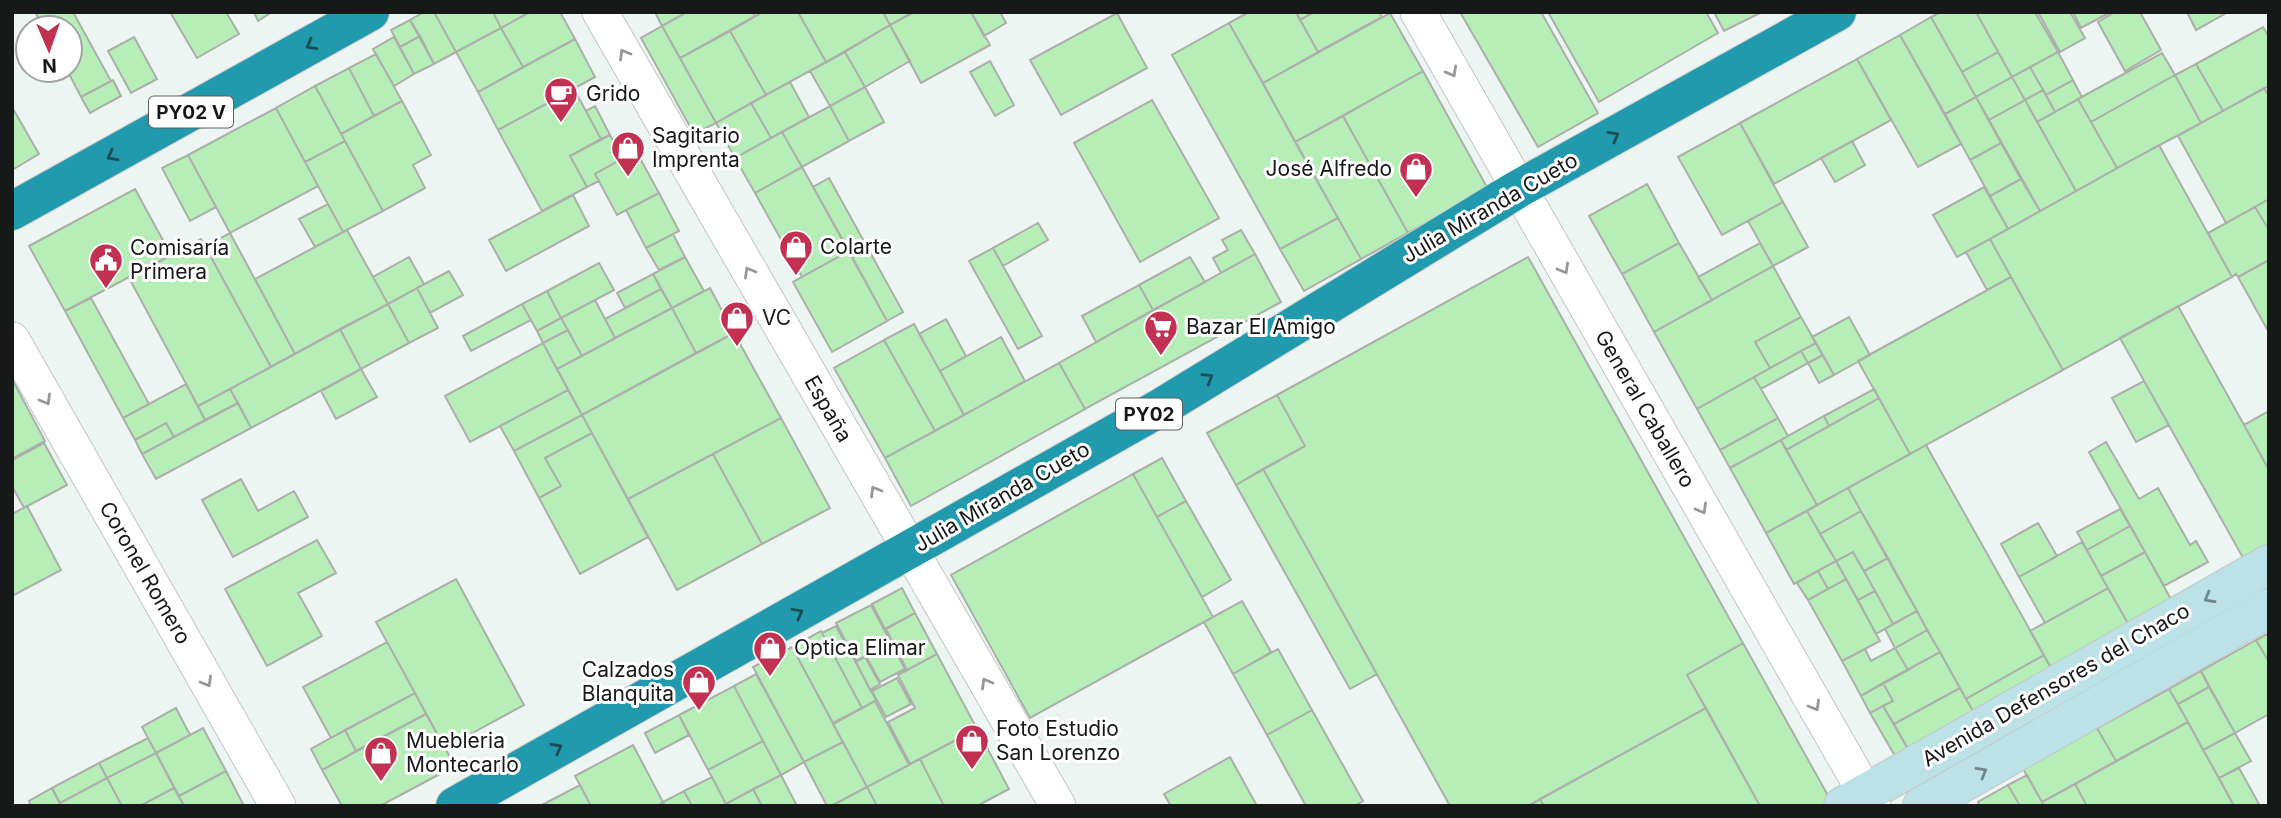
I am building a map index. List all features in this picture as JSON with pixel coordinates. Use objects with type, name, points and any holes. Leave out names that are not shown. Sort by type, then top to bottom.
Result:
[{"type":"highway","name":"PY02 V","points":[[12,211],[370,12]]},
{"type":"highway","name":"Julia Miranda Cueto","points":[[455,806],[1160,408],[1518,189],[1837,12]]},
{"type":"street","name":"España","points":[[600,12],[1058,806]]},
{"type":"street","name":"General Caballero","points":[[1418,12],[1860,801]]},
{"type":"street","name":"Coronel Romero","points":[[12,340],[278,806]]},
{"type":"street","name":"Avenida Defensores del Chaco","points":[[1860,801],[2269,564]]},
{"type":"street","name":"Avenida Defensores del Chaco","points":[[1922,806],[2269,608]]},
{"type":"building","points":[[35,12],[74,14],[36,14]]},
{"type":"building","points":[[170,12],[226,12],[239,34],[197,58]]},
{"type":"building","points":[[254,12],[272,12],[258,21]]},
{"type":"building","points":[[424,12],[434,12],[456,52],[434,64],[410,20]]},
{"type":"building","points":[[434,12],[493,12],[501,28],[456,52]]},
{"type":"building","points":[[493,12],[530,12],[501,28]]},
{"type":"building","points":[[530,12],[560,12],[575,39],[523,67],[501,28]]},
{"type":"building","points":[[655,12],[687,12],[662,26]]},
{"type":"building","points":[[687,12],[753,12],[755,16],[680,58],[662,26]]},
{"type":"building","points":[[763,12],[798,12],[826,62],[766,95],[730,31]]},
{"type":"building","points":[[798,12],[883,12],[890,25],[826,62]]},
{"type":"building","points":[[883,12],[913,12],[890,25]]},
{"type":"building","points":[[914,12],[971,12],[990,45],[921,83],[890,25]]},
{"type":"building","points":[[971,12],[1000,12],[1006,23],[984,36]]},
{"type":"building","points":[[1249,12],[1296,12],[1318,52],[1263,83],[1229,23]]},
{"type":"building","points":[[1296,12],[1314,12],[1300,20]]},
{"type":"building","points":[[1314,12],[1379,12],[1382,17],[1318,52],[1300,20]]},
{"type":"building","points":[[1460,12],[1541,12],[1598,113],[1538,147]]},
{"type":"building","points":[[1548,12],[1706,12],[1718,33],[1599,102]]},
{"type":"building","points":[[1714,12],[1762,12],[1724,31]]},
{"type":"building","points":[[1941,12],[1976,12],[1998,52],[1962,72],[1931,17]]},
{"type":"building","points":[[1976,12],[2035,12],[2058,52],[2012,77]]},
{"type":"building","points":[[2038,12],[2070,12],[2085,38],[2060,52]]},
{"type":"building","points":[[2073,12],[2111,12],[2081,28]]},
{"type":"building","points":[[2115,12],[2140,12],[2161,50],[2125,71],[2098,22]]},
{"type":"building","points":[[2187,12],[2228,12],[2196,30]]},
{"type":"building","points":[[1117,13],[1147,68],[1061,115],[1030,60]]},
{"type":"building","points":[[1390,13],[1423,71],[1295,142],[1263,83]]},
{"type":"building","points":[[1931,17],[1976,97],[1945,114],[1900,35]]},
{"type":"building","points":[[410,20],[420,36],[400,47],[391,30]]},
{"type":"building","points":[[1229,23],[1338,218],[1280,249],[1172,55]]},
{"type":"building","points":[[890,25],[910,61],[865,87],[845,52]]},
{"type":"building","points":[[662,26],[716,123],[694,134],[641,38]]},
{"type":"building","points":[[2263,27],[2269,37],[2269,86],[2223,111],[2196,64]]},
{"type":"building","points":[[501,28],[523,67],[478,92],[456,52]]},
{"type":"building","points":[[730,31],[766,95],[716,123],[680,58]]},
{"type":"building","points":[[84,32],[111,81],[81,97],[74,84],[84,84]]},
{"type":"building","points":[[1900,35],[1961,144],[1918,167],[1857,59]]},
{"type":"building","points":[[420,36],[434,64],[414,74],[400,47]]},
{"type":"building","points":[[134,37],[157,79],[131,93],[108,51]]},
{"type":"building","points":[[394,37],[414,74],[394,86],[373,49]]},
{"type":"building","points":[[575,39],[595,77],[498,130],[478,92]]},
{"type":"building","points":[[845,52],[865,87],[830,106],[810,71]]},
{"type":"building","points":[[1998,52],[2012,77],[1976,97],[1962,72]]},
{"type":"building","points":[[2058,52],[2073,80],[2046,95],[2030,67]]},
{"type":"building","points":[[2162,53],[2175,75],[2091,122],[2078,99]]},
{"type":"building","points":[[376,54],[402,101],[374,116],[349,68]]},
{"type":"building","points":[[1857,59],[1891,120],[1774,184],[1740,123]]},
{"type":"building","points":[[990,61],[1014,105],[995,116],[970,72]]},
{"type":"building","points":[[2196,64],[2223,111],[2201,123],[2175,75]]},
{"type":"building","points":[[2030,67],[2043,90],[2025,100],[2012,77]]},
{"type":"building","points":[[349,68],[374,116],[341,134],[315,86]]},
{"type":"building","points":[[1423,71],[1488,189],[1408,233],[1343,116]]},
{"type":"building","points":[[2175,75],[2201,123],[2117,168],[2091,122]]},
{"type":"building","points":[[2012,77],[2025,100],[1989,120],[1976,97]]},
{"type":"building","points":[[113,80],[121,96],[90,113],[81,97]]},
{"type":"building","points":[[2073,80],[2082,97],[2055,112],[2046,95]]},
{"type":"building","points":[[790,82],[809,117],[771,138],[751,103]]},
{"type":"building","points":[[315,86],[345,141],[305,162],[276,108]]},
{"type":"building","points":[[865,87],[884,122],[849,141],[830,106]]},
{"type":"building","points":[[2264,88],[2269,96],[2269,199],[2226,223],[2178,136]]},
{"type":"building","points":[[574,89],[601,139],[570,156],[587,187],[542,211],[498,130]]},
{"type":"building","points":[[2043,90],[2055,112],[2037,122],[2025,100]]},
{"type":"building","points":[[1976,97],[2001,143],[1970,160],[1945,114]]},
{"type":"building","points":[[2078,99],[2117,168],[2076,191],[2037,122]]},
{"type":"building","points":[[1152,100],[1219,218],[1140,262],[1074,143]]},
{"type":"building","points":[[2025,100],[2076,191],[2040,211],[1989,120]]},
{"type":"building","points":[[402,101],[431,155],[413,165],[425,188],[383,211],[341,134]]},
{"type":"building","points":[[751,103],[771,138],[735,158],[716,123]]},
{"type":"building","points":[[595,106],[610,135],[601,139],[586,111]]},
{"type":"building","points":[[830,106],[849,141],[802,167],[782,132]]},
{"type":"building","points":[[12,107],[39,154],[12,170]]},
{"type":"building","points":[[276,108],[318,186],[230,233],[188,155]]},
{"type":"building","points":[[1343,116],[1408,233],[1361,259],[1295,142]]},
{"type":"building","points":[[1740,123],[1783,202],[1722,235],[1678,157]]},
{"type":"building","points":[[782,132],[802,167],[755,193],[735,158]]},
{"type":"building","points":[[610,135],[623,158],[595,174],[599,181],[587,187],[570,156]]},
{"type":"building","points":[[345,141],[383,211],[343,232],[305,162]]},
{"type":"building","points":[[1852,141],[1865,165],[1835,182],[1821,158]]},
{"type":"building","points":[[2001,143],[2021,179],[1990,196],[1970,160]]},
{"type":"building","points":[[2159,145],[2232,277],[2063,370],[1990,239]]},
{"type":"building","points":[[636,151],[659,193],[617,215],[595,174]]},
{"type":"building","points":[[188,155],[216,207],[190,221],[162,168]]},
{"type":"building","points":[[802,167],[849,251],[802,277],[755,193]]},
{"type":"building","points":[[829,178],[903,312],[887,321],[813,187]]},
{"type":"building","points":[[2021,179],[2040,211],[2008,229],[1990,196]]},
{"type":"building","points":[[1647,184],[1679,243],[1622,274],[1589,216]]},
{"type":"building","points":[[1984,187],[2008,229],[1957,257],[1933,215]]},
{"type":"building","points":[[135,189],[171,255],[65,311],[29,246]]},
{"type":"building","points":[[659,193],[679,231],[646,248],[626,210]]},
{"type":"building","points":[[573,195],[589,226],[506,271],[489,240]]},
{"type":"building","points":[[2269,199],[2269,230],[2255,207]]},
{"type":"building","points":[[1783,202],[1808,247],[1773,266],[1748,221]]},
{"type":"building","points":[[328,204],[343,232],[315,247],[299,219]]},
{"type":"building","points":[[2255,207],[2269,230],[2269,260],[2238,277],[2236,274],[2232,277],[2208,233]]},
{"type":"building","points":[[1338,218],[1361,259],[1304,291],[1280,249]]},
{"type":"building","points":[[1038,223],[1048,240],[1003,266],[993,248]]},
{"type":"building","points":[[347,230],[388,304],[295,354],[255,279]]},
{"type":"building","points":[[1241,230],[1255,254],[1221,273],[1213,258],[1228,250],[1222,240]]},
{"type":"building","points":[[230,233],[295,354],[271,367],[205,246]]},
{"type":"building","points":[[673,234],[685,257],[659,270],[646,248]]},
{"type":"building","points":[[201,239],[271,367],[198,406],[129,278]]},
{"type":"building","points":[[1990,239],[2011,277],[1987,290],[1966,252]]},
{"type":"building","points":[[1679,243],[1712,300],[1654,332],[1622,274]]},
{"type":"building","points":[[1760,243],[1773,266],[1712,300],[1698,277]]},
{"type":"building","points":[[993,248],[1042,336],[1018,349],[969,261]]},
{"type":"building","points":[[849,251],[887,321],[832,352],[793,282]]},
{"type":"building","points":[[1255,254],[1281,302],[1085,409],[1059,363]]},
{"type":"building","points":[[409,257],[424,284],[388,304],[373,277]]},
{"type":"building","points":[[685,257],[704,291],[672,308],[653,274]]},
{"type":"building","points":[[1190,257],[1205,282],[1153,310],[1139,285]]},
{"type":"building","points":[[1528,257],[1743,643],[1687,675],[1706,708],[1528,806],[1450,806],[1263,469],[1305,446],[1277,395]]},
{"type":"building","points":[[2269,260],[2269,328],[2267,329],[2238,277]]},
{"type":"building","points":[[599,263],[614,290],[561,318],[547,291]]},
{"type":"building","points":[[1773,266],[1801,317],[1755,342],[1770,368],[1697,409],[1654,332]]},
{"type":"building","points":[[449,271],[463,295],[430,313],[417,288]]},
{"type":"building","points":[[653,274],[661,289],[625,308],[617,293]]},
{"type":"building","points":[[2011,277],[2063,370],[1910,454],[1858,361]]},
{"type":"building","points":[[1139,285],[1153,310],[1096,342],[1082,316]]},
{"type":"building","points":[[417,288],[438,328],[409,343],[388,304]]},
{"type":"building","points":[[710,288],[734,333],[696,353],[672,308]]},
{"type":"building","points":[[661,289],[672,308],[615,338],[605,319]]},
{"type":"building","points":[[547,291],[561,318],[537,331],[522,304]]},
{"type":"building","points":[[91,298],[149,404],[123,418],[65,311]]},
{"type":"building","points":[[595,300],[615,338],[582,356],[561,318]]},
{"type":"building","points":[[388,304],[409,343],[361,369],[340,329]]},
{"type":"building","points":[[522,304],[531,320],[471,351],[463,336]]},
{"type":"building","points":[[2178,306],[2269,470],[2269,553],[2247,565],[2120,338]]},
{"type":"building","points":[[672,308],[696,353],[582,415],[557,369]]},
{"type":"building","points":[[1801,317],[1816,343],[1770,368],[1755,342]]},
{"type":"building","points":[[1849,317],[1870,355],[1834,375],[1812,337]]},
{"type":"building","points":[[561,318],[568,330],[543,343],[537,331]]},
{"type":"building","points":[[946,319],[966,356],[940,371],[919,334]]},
{"type":"building","points":[[914,324],[964,415],[935,431],[884,340]]},
{"type":"building","points":[[340,329],[361,369],[251,428],[230,389]]},
{"type":"building","points":[[568,330],[582,356],[557,369],[543,343]]},
{"type":"building","points":[[734,333],[781,418],[628,499],[582,415]]},
{"type":"building","points":[[1001,337],[1025,381],[964,415],[940,371]]},
{"type":"building","points":[[884,340],[935,431],[885,458],[834,368]]},
{"type":"building","points":[[543,343],[568,390],[470,442],[445,396]]},
{"type":"building","points":[[1816,343],[1823,355],[1808,363],[1801,351]]},
{"type":"building","points":[[1801,351],[1808,363],[1761,389],[1754,377]]},
{"type":"building","points":[[1823,355],[1834,375],[1819,383],[1808,363]]},
{"type":"building","points":[[1059,363],[1085,409],[911,506],[885,458]]},
{"type":"building","points":[[361,369],[377,397],[336,419],[321,391]]},
{"type":"building","points":[[1754,377],[1778,418],[1720,450],[1697,409]]},
{"type":"building","points":[[12,379],[45,441],[12,459]]},
{"type":"building","points":[[2144,381],[2169,425],[2136,442],[2112,398]]},
{"type":"building","points":[[186,384],[205,420],[174,437],[166,423],[135,440],[123,418]]},
{"type":"building","points":[[230,389],[238,403],[205,420],[198,406]]},
{"type":"building","points":[[1874,389],[1879,398],[1829,426],[1824,416]]},
{"type":"building","points":[[568,390],[582,415],[514,451],[500,426]]},
{"type":"building","points":[[1277,395],[1305,446],[1236,485],[1207,433]]},
{"type":"building","points":[[1879,398],[1910,454],[1817,505],[1786,450]]},
{"type":"building","points":[[238,403],[251,428],[156,479],[142,454]]},
{"type":"building","points":[[2269,411],[2269,470],[2244,425]]},
{"type":"building","points":[[582,415],[592,433],[545,458],[561,486],[539,498],[514,451]]},
{"type":"building","points":[[1824,416],[1829,426],[1786,450],[1781,440]]},
{"type":"building","points":[[781,418],[830,508],[762,544],[713,454]]},
{"type":"building","points":[[1778,418],[1788,436],[1730,468],[1720,450]]},
{"type":"building","points":[[166,423],[174,437],[142,454],[135,440]]},
{"type":"building","points":[[592,433],[648,537],[580,574],[539,498],[561,486],[545,458]]},
{"type":"building","points":[[1781,440],[1817,505],[1766,533],[1730,468]]},
{"type":"building","points":[[2106,442],[2139,499],[2158,488],[2190,545],[2196,541],[2208,562],[2164,586],[2089,452]]},
{"type":"building","points":[[44,443],[67,485],[24,508],[12,486],[12,460]]},
{"type":"building","points":[[1926,445],[2044,655],[1966,699],[1848,488]]},
{"type":"building","points":[[713,454],[762,544],[677,590],[628,499]]},
{"type":"building","points":[[1162,458],[1186,501],[1157,517],[1133,474]]},
{"type":"building","points":[[1263,469],[1377,674],[1350,689],[1236,485]]},
{"type":"building","points":[[1133,474],[1213,617],[1030,718],[951,575]]},
{"type":"building","points":[[241,479],[258,511],[294,491],[308,517],[233,557],[202,500]]},
{"type":"building","points":[[1848,488],[1861,511],[1820,534],[1807,511]]},
{"type":"building","points":[[1186,501],[1231,580],[1202,597],[1157,517]]},
{"type":"building","points":[[27,506],[61,570],[12,596],[12,514]]},
{"type":"building","points":[[2120,509],[2130,526],[2087,550],[2077,532]]},
{"type":"building","points":[[1807,511],[1836,561],[1794,584],[1766,533]]},
{"type":"building","points":[[1861,511],[1888,558],[1864,571],[1853,552],[1836,561],[1820,534]]},
{"type":"building","points":[[2038,523],[2057,556],[2019,577],[2001,544]]},
{"type":"building","points":[[2130,526],[2145,552],[2101,576],[2087,550]]},
{"type":"building","points":[[317,540],[336,573],[298,593],[322,636],[267,666],[225,589]]},
{"type":"building","points":[[2082,542],[2108,588],[2045,623],[2019,577]]},
{"type":"building","points":[[1853,552],[1875,591],[1858,600],[1836,561]]},
{"type":"building","points":[[2145,552],[2173,603],[2130,627],[2101,576]]},
{"type":"building","points":[[1888,558],[1917,611],[1893,624],[1864,571]]},
{"type":"building","points":[[1836,561],[1846,579],[1828,589],[1818,571]]},
{"type":"building","points":[[1818,571],[1828,589],[1808,600],[1797,583]]},
{"type":"building","points":[[456,579],[524,705],[445,748],[376,622]]},
{"type":"building","points":[[1846,579],[1880,641],[1842,661],[1808,600]]},
{"type":"building","points":[[902,588],[915,613],[885,629],[872,604]]},
{"type":"building","points":[[2108,588],[2130,627],[2052,670],[2030,631]]},
{"type":"building","points":[[1875,591],[1893,624],[1876,634],[1858,600]]},
{"type":"building","points":[[1242,601],[1271,652],[1233,674],[1204,622]]},
{"type":"building","points":[[871,605],[905,669],[880,682],[866,656],[856,661],[836,623]]},
{"type":"building","points":[[1917,611],[1927,630],[1895,648],[1885,629]]},
{"type":"building","points":[[915,613],[937,654],[907,670],[886,629]]},
{"type":"building","points":[[836,626],[876,700],[862,708],[822,633]]},
{"type":"building","points":[[1927,630],[1940,652],[1908,670],[1895,648]]},
{"type":"building","points":[[821,631],[862,708],[833,723],[792,647]]},
{"type":"building","points":[[2269,633],[2269,662],[2256,640]]},
{"type":"building","points":[[2256,640],[2269,662],[2269,714],[2235,733],[2201,671]]},
{"type":"building","points":[[387,642],[415,693],[331,738],[303,687]]},
{"type":"building","points":[[1743,643],[1831,801],[1823,806],[1760,806],[1687,675]]},
{"type":"building","points":[[792,647],[843,742],[804,762],[753,667]]},
{"type":"building","points":[[1895,648],[1908,670],[1861,696],[1842,661],[1865,649],[1871,661]]},
{"type":"building","points":[[1278,649],[1312,710],[1267,735],[1233,674]]},
{"type":"building","points":[[1940,652],[1960,688],[1894,724],[1883,706],[1893,701],[1883,683]]},
{"type":"building","points":[[937,654],[977,729],[910,764],[888,722],[915,708],[898,675]]},
{"type":"building","points":[[2044,655],[2052,670],[1974,713],[1966,699]]},
{"type":"building","points":[[865,657],[880,684],[870,690],[856,662]]},
{"type":"building","points":[[2201,671],[2209,687],[2178,704],[2169,689]]},
{"type":"building","points":[[756,674],[804,762],[781,775],[734,686]]},
{"type":"building","points":[[897,678],[911,704],[886,717],[872,691]]},
{"type":"building","points":[[1883,683],[1893,701],[1870,713],[1861,696]]},
{"type":"building","points":[[734,686],[763,741],[708,770],[679,715]]},
{"type":"building","points":[[2209,687],[2235,733],[2203,750],[2178,704]]},
{"type":"building","points":[[1960,688],[1974,713],[1908,749],[1894,724]]},
{"type":"building","points":[[2169,689],[2188,722],[2116,761],[2097,728]]},
{"type":"building","points":[[415,693],[426,714],[356,751],[345,730]]},
{"type":"building","points":[[875,701],[909,765],[867,787],[833,724]]},
{"type":"building","points":[[1883,706],[1908,749],[1895,756],[1870,713]]},
{"type":"building","points":[[176,708],[190,735],[156,753],[142,727]]},
{"type":"building","points":[[1706,708],[1760,806],[1544,806],[1540,799]]},
{"type":"building","points":[[1312,710],[1363,801],[1354,806],[1306,806],[1267,735]]},
{"type":"building","points":[[426,714],[455,766],[380,806],[342,806],[322,770]]},
{"type":"building","points":[[679,715],[689,735],[655,753],[645,733]]},
{"type":"building","points":[[2188,722],[2234,806],[2087,806],[2075,784]]},
{"type":"building","points":[[203,728],[226,771],[179,796],[156,753]]},
{"type":"building","points":[[2097,728],[2116,761],[2042,802],[2023,769]]},
{"type":"building","points":[[977,729],[1009,789],[977,806],[944,806],[920,759]]},
{"type":"building","points":[[345,730],[356,751],[322,770],[311,749]]},
{"type":"building","points":[[2235,733],[2251,761],[2219,778],[2203,750]]},
{"type":"building","points":[[148,738],[156,753],[107,778],[99,763]]},
{"type":"building","points":[[763,741],[781,775],[726,804],[708,770]]},
{"type":"building","points":[[843,742],[867,787],[827,806],[804,762]]},
{"type":"building","points":[[633,745],[663,802],[656,806],[591,806],[575,776]]},
{"type":"building","points":[[156,753],[174,788],[140,806],[122,806],[107,778]]},
{"type":"building","points":[[1230,757],[1257,806],[1171,806],[1164,794]]},
{"type":"building","points":[[920,759],[944,806],[877,806],[867,787]]},
{"type":"building","points":[[99,763],[107,778],[60,803],[52,788]]},
{"type":"building","points":[[2239,768],[2260,806],[2234,806],[2219,778]]},
{"type":"building","points":[[226,771],[244,806],[184,806],[179,796]]},
{"type":"building","points":[[781,775],[797,806],[762,806],[753,789]]},
{"type":"building","points":[[2027,775],[2044,806],[2020,806],[2008,785]]},
{"type":"building","points":[[712,777],[727,806],[692,806],[684,791]]},
{"type":"building","points":[[107,778],[122,806],[61,806],[60,803]]},
{"type":"building","points":[[2075,784],[2087,806],[2044,806],[2042,802]]},
{"type":"building","points":[[580,785],[591,806],[540,806]]},
{"type":"building","points":[[2008,785],[2020,806],[1980,806],[1978,802]]},
{"type":"building","points":[[867,787],[877,806],[831,806]]},
{"type":"building","points":[[52,788],[61,806],[31,806],[29,801]]},
{"type":"building","points":[[174,788],[184,806],[140,806]]},
{"type":"building","points":[[753,789],[762,806],[727,806],[726,804]]},
{"type":"building","points":[[684,791],[692,806],[665,806],[663,802]]},
{"type":"building","points":[[1540,799],[1544,806],[1528,806]]},
{"type":"place","name":"Grido","points":[[561,124]]},
{"type":"place","name":"Sagitario Imprenta","points":[[628,178]]},
{"type":"place","name":"José Alfredo","points":[[1416,199]]},
{"type":"place","name":"Colarte","points":[[796,277]]},
{"type":"place","name":"Comisaría Primera","points":[[106,290]]},
{"type":"place","name":"VC","points":[[737,348]]},
{"type":"place","name":"Bazar El Amigo","points":[[1161,357]]},
{"type":"place","name":"Optica Elimar","points":[[770,678]]},
{"type":"place","name":"Calzados Blanquita","points":[[699,712]]},
{"type":"place","name":"Foto Estudio San Lorenzo","points":[[972,771]]},
{"type":"place","name":"Muebleria Montecarlo","points":[[381,783]]}]
